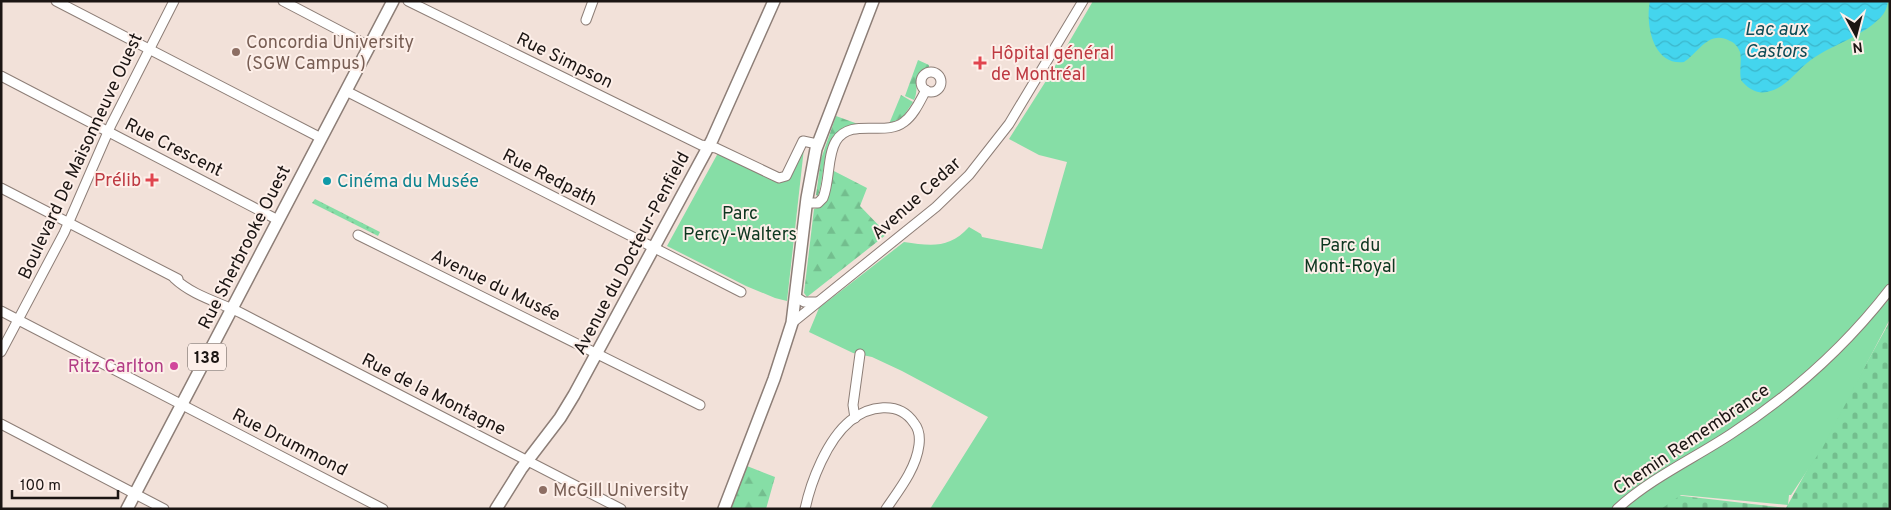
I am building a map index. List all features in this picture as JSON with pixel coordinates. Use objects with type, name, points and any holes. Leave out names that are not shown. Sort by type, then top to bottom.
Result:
[{"type":"main road","name":"Rue Sherbrooke Ouest","points":[[127,509],[393,1]]},
{"type":"main road","name":"Avenue du Docteur-Penfield","points":[[496,509],[528,460],[567,407],[597,353],[708,146],[774,1]]},
{"type":"main road","points":[[724,509],[774,380],[792,323],[813,160],[817,144],[873,1]]},
{"type":"street","points":[[56,1],[321,138]]},
{"type":"street","name":"Boulevard De Maisonneuve Ouest","points":[[1,352],[69,223],[108,132],[148,48],[174,1]]},
{"type":"street","points":[[283,1],[369,46]]},
{"type":"street","name":"Rue Simpson","points":[[408,1],[701,144],[716,148],[780,178],[786,176],[802,142],[806,141],[817,144]]},
{"type":"street","points":[[586,20],[593,1]]},
{"type":"street","name":"Avenue Cedar","points":[[792,323],[932,210],[969,174],[1010,124],[1084,1]]},
{"type":"street","name":"Rue Crescent","points":[[1,76],[278,220]]},
{"type":"street","points":[[807,204],[818,203],[823,198],[832,150],[839,138],[847,132],[859,129],[889,129],[902,124],[911,116],[926,90]]},
{"type":"street","name":"Rue Redpath","points":[[346,91],[741,292]]},
{"type":"street","name":"Rue de la Montagne","points":[[1,188],[174,278],[185,281],[222,300],[232,309],[621,509]]},
{"type":"street","name":"Avenue du Musée","points":[[358,235],[700,405]]},
{"type":"street","name":"Chemin Remembrance","points":[[1617,509],[1653,481],[1728,436],[1777,402],[1838,347],[1890,289]]},
{"type":"street","points":[[796,297],[804,302],[816,302]]},
{"type":"street","name":"Rue Drummond","points":[[1,311],[384,509]]},
{"type":"street","points":[[855,418],[853,405],[860,354]]},
{"type":"street","name":"Rue Drummond","points":[[125,372],[172,396],[182,405]]},
{"type":"street","points":[[805,509],[813,482],[823,459],[844,428],[855,418],[877,408],[893,408],[904,412],[911,418],[918,432],[919,444],[913,465],[886,509]]},
{"type":"street","points":[[1,424],[164,509]]},
{"type":"green space","name":"Parc du Mont-Royal","points":[[1093,1],[1890,1],[1890,319],[1823,447],[1791,495],[1789,495],[1788,505],[1681,495],[1661,509],[930,509],[988,417],[902,371],[872,357],[853,353],[809,332],[819,308],[904,242],[939,244],[954,239],[969,227],[981,234],[982,237],[1042,249],[1067,162],[1039,155],[1009,139],[1051,73]]},
{"type":"green space","points":[[918,60],[929,65],[929,67],[917,76],[914,100],[905,96]]},
{"type":"green space","points":[[901,95],[913,102],[903,117],[889,124]]},
{"type":"green space","points":[[836,116],[858,124],[837,133],[832,140],[825,157],[818,196],[816,195],[821,159]]},
{"type":"green space","name":"Parc Percy-Walters","points":[[804,148],[787,301],[746,286],[667,246],[718,153],[780,182],[787,180]]},
{"type":"green space","points":[[832,170],[867,188],[860,206],[887,234],[807,297],[804,293],[814,209],[819,207],[825,199]]},
{"type":"green space","points":[[315,199],[380,232],[378,236],[312,203]]},
{"type":"green space","points":[[1890,321],[1890,509],[1637,509],[1657,493],[1786,508]]},
{"type":"green space","points":[[747,466],[775,477],[766,509],[731,509]]},
{"type":"water","name":"Lac aux Castors","points":[[1650,1],[1888,1],[1883,14],[1872,25],[1807,63],[1779,88],[1767,92],[1759,92],[1746,86],[1741,80],[1741,55],[1739,50],[1736,45],[1723,38],[1710,40],[1684,62],[1673,61],[1665,57],[1658,51],[1650,31]]},
{"type":"place","name":"Concordia University (SGW Campus)","points":[[236,52]]},
{"type":"place","name":"Hôpital général de Montréal","points":[[980,63]]},
{"type":"place","name":"Prélib","points":[[152,180]]},
{"type":"place","name":"Cinéma du Musée","points":[[327,181]]},
{"type":"place","name":"Ritz Carlton","points":[[174,366]]},
{"type":"place","name":"McGill University","points":[[543,490]]}]
